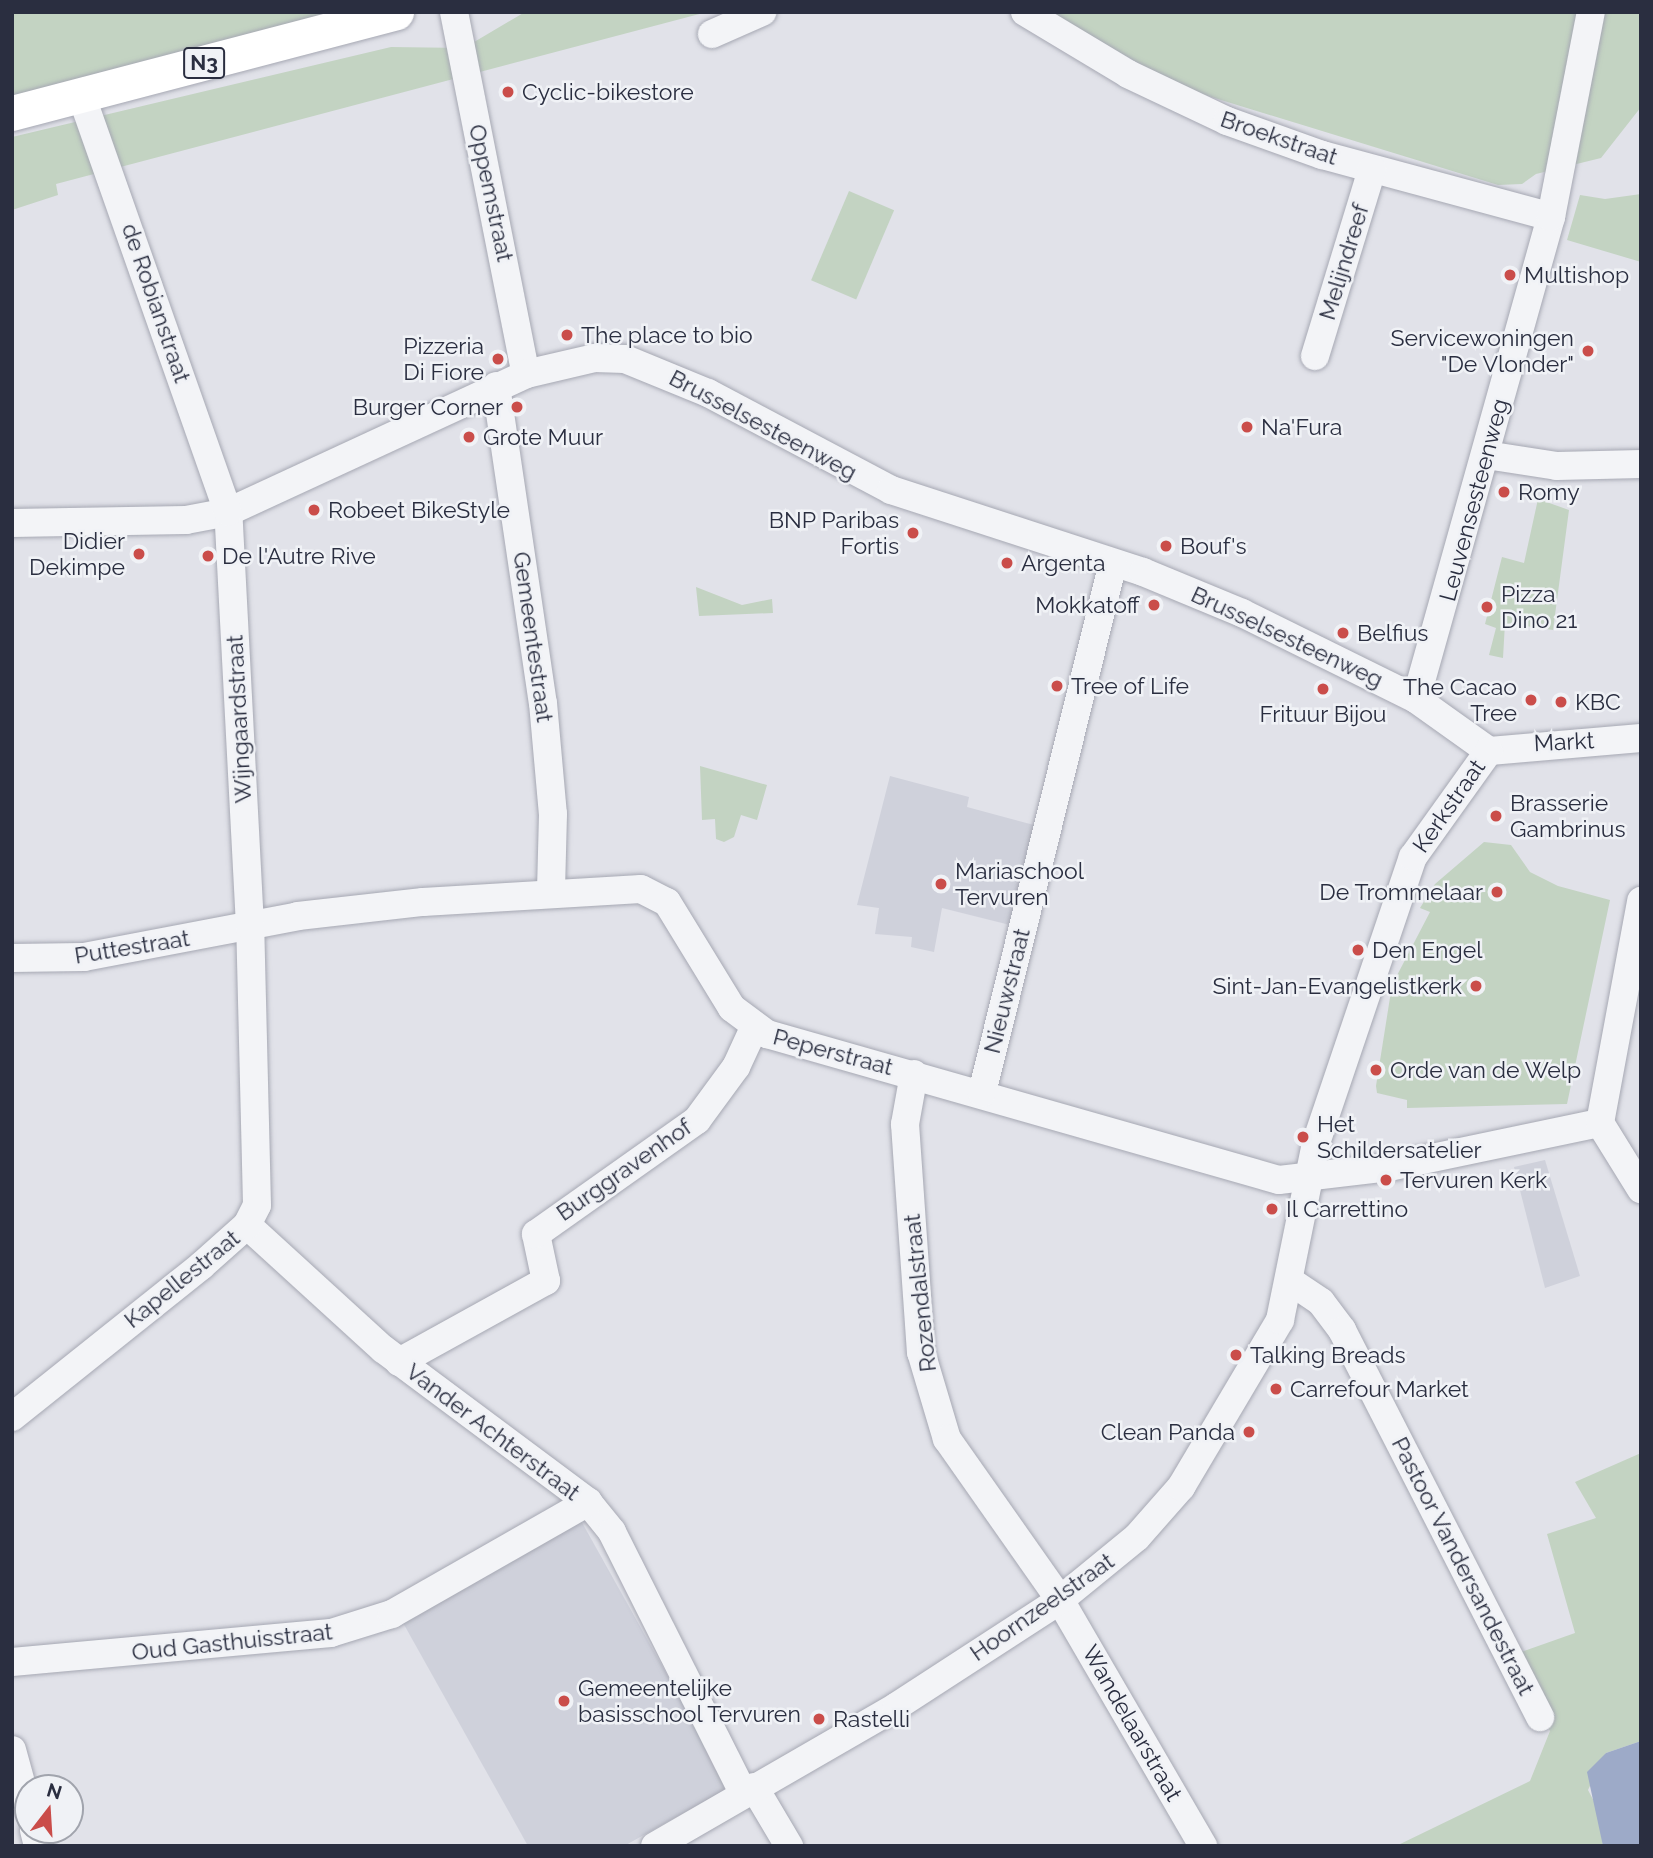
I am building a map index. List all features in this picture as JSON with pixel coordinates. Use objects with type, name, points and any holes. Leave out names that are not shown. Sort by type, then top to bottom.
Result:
[{"type":"main road","name":"N3","points":[[12,113],[396,12]]},
{"type":"street","name":"Oppemstraat","points":[[454,12],[526,374]]},
{"type":"street","points":[[712,34],[762,12]]},
{"type":"street","name":"Broekstraat","points":[[1025,12],[1128,75],[1227,121],[1372,169],[1551,217]]},
{"type":"street","name":"Leuvensesteenweg","points":[[1416,699],[1551,217],[1591,12]]},
{"type":"street","name":"de Robianstraat","points":[[81,95],[228,512]]},
{"type":"street","name":"Melijndreef","points":[[1315,356],[1372,169]]},
{"type":"street","name":"Brusselsesteenweg","points":[[12,523],[186,520],[228,512],[526,374],[594,358],[641,363],[891,490],[1113,563],[1242,613],[1416,699],[1489,751]]},
{"type":"street","name":"Gemeentestraat","points":[[496,386],[543,703],[554,814],[551,890]]},
{"type":"street","points":[[1486,455],[1557,466],[1641,464]]},
{"type":"street","name":"Wijngaardstraat","points":[[228,512],[250,926]]},
{"type":"street","name":"Nieuwstraat","points":[[982,1093],[1113,563]]},
{"type":"street","name":"Markt","points":[[1489,751],[1641,737]]},
{"type":"street","name":"Kerkstraat","points":[[1307,1181],[1413,857],[1489,751]]},
{"type":"street","name":"Peperstraat","points":[[250,926],[551,890],[641,889],[662,898],[732,1008],[754,1028],[1279,1180],[1307,1181],[1600,1123]]},
{"type":"street","points":[[1641,901],[1600,1123],[1641,1189]]},
{"type":"street","name":"Puttestraat","points":[[12,958],[84,957],[250,926]]},
{"type":"street","name":"Kapellestraat","points":[[12,1417],[247,1225],[257,1205],[250,926]]},
{"type":"street","name":"Burggravenhof","points":[[399,1362],[546,1281],[536,1234],[696,1120],[736,1067],[754,1028]]},
{"type":"street","name":"Rozendalstraat","points":[[914,1074],[906,1108],[906,1158],[930,1383],[955,1453],[1060,1600]]},
{"type":"street","name":"Hoornzeelstraat","points":[[655,1846],[748,1789],[897,1706],[1060,1600],[1137,1537],[1189,1476],[1280,1320],[1290,1281],[1307,1181]]},
{"type":"street","name":"Vander Achterstraat","points":[[247,1225],[399,1362],[588,1502],[612,1532],[748,1789],[789,1846]]},
{"type":"street","name":"Pastoor Vandersandestraat","points":[[1290,1281],[1321,1302],[1342,1330],[1540,1717]]},
{"type":"street","name":"Oud Gasthuisstraat","points":[[12,1662],[331,1633],[392,1614],[588,1502]]},
{"type":"street","name":"Wandelaarstraat","points":[[1060,1600],[1203,1846]]},
{"type":"street","points":[[12,1750],[19,1774]]},
{"type":"shaded area","name":"Mariaschool Tervuren","points":[[890,776],[969,797],[967,807],[1034,825],[1010,925],[942,908],[934,952],[911,947],[912,937],[875,934],[879,908],[857,905]]},
{"type":"shaded area","points":[[1545,1160],[1580,1276],[1545,1288],[1514,1167]]},
{"type":"shaded area","name":"Gemeentelijke basisschool Tervuren","points":[[580,1519],[727,1782],[723,1791],[624,1846],[528,1846],[402,1621]]},
{"type":"green space","points":[[12,12],[343,12],[12,96]]},
{"type":"green space","points":[[525,12],[707,12],[56,184],[58,195],[12,210],[12,137],[391,47],[464,48]]},
{"type":"green space","points":[[1048,12],[1641,12],[1641,107],[1601,158],[1536,174],[1522,184],[1498,185],[1182,88]]},
{"type":"green space","points":[[849,191],[894,210],[856,299],[811,280]]},
{"type":"green space","points":[[1641,194],[1641,262],[1567,240],[1580,195],[1605,199]]},
{"type":"green space","points":[[1538,499],[1569,510],[1553,630],[1505,623],[1503,658],[1489,655],[1496,628],[1485,624],[1502,557],[1524,563]]},
{"type":"green space","points":[[696,587],[742,605],[772,599],[773,613],[699,616]]},
{"type":"green space","points":[[700,766],[767,785],[757,820],[741,815],[734,837],[724,842],[716,839],[715,819],[702,820]]},
{"type":"green space","points":[[1484,842],[1511,845],[1530,872],[1558,886],[1610,900],[1567,1104],[1407,1108],[1407,1100],[1377,1093],[1376,1086],[1392,985],[1430,912],[1420,908],[1435,884]]},
{"type":"green space","points":[[1641,1453],[1641,1741],[1606,1753],[1588,1790],[1600,1813],[1603,1846],[1396,1846],[1530,1781],[1550,1731],[1510,1656],[1575,1633],[1547,1534],[1596,1518],[1575,1482]]},
{"type":"water","points":[[1641,1741],[1641,1846],[1603,1846],[1587,1772],[1606,1753]]},
{"type":"place","name":"Cyclic-bikestore","points":[[508,92]]},
{"type":"place","name":"Multishop","points":[[1510,275]]},
{"type":"place","name":"The place to bio","points":[[567,335]]},
{"type":"place","name":"Servicewoningen \"De Vlonder\"","points":[[1588,351]]},
{"type":"place","name":"Pizzeria Di Fiore","points":[[498,359]]},
{"type":"place","name":"Burger Corner","points":[[517,407]]},
{"type":"place","name":"Na'Fura","points":[[1247,427]]},
{"type":"place","name":"Grote Muur","points":[[469,437]]},
{"type":"place","name":"Romy","points":[[1504,492]]},
{"type":"place","name":"Robeet BikeStyle","points":[[314,510]]},
{"type":"place","name":"BNP Paribas Fortis","points":[[913,533]]},
{"type":"place","name":"Bouf's","points":[[1166,546]]},
{"type":"place","name":"Didier Dekimpe","points":[[139,554]]},
{"type":"place","name":"De l'Autre Rive","points":[[208,556]]},
{"type":"place","name":"Argenta","points":[[1007,563]]},
{"type":"place","name":"Mokkatoff","points":[[1154,605]]},
{"type":"place","name":"Pizza Dino 21","points":[[1487,607]]},
{"type":"place","name":"Belfius","points":[[1343,633]]},
{"type":"place","name":"Tree of Life","points":[[1057,686]]},
{"type":"place","name":"Frituur Bijou","points":[[1323,689]]},
{"type":"place","name":"The Cacao Tree","points":[[1531,700]]},
{"type":"place","name":"KBC","points":[[1561,702]]},
{"type":"place","name":"Brasserie Gambrinus","points":[[1496,816]]},
{"type":"place","name":"Mariaschool Tervuren","points":[[941,884]]},
{"type":"place","name":"De Trommelaar","points":[[1497,892]]},
{"type":"place","name":"Den Engel","points":[[1358,950]]},
{"type":"place","name":"Sint-Jan-Evangelistkerk","points":[[1476,986]]},
{"type":"place","name":"Orde van de Welp","points":[[1376,1070]]},
{"type":"place","name":"Het Schildersatelier","points":[[1303,1137]]},
{"type":"place","name":"Tervuren Kerk","points":[[1386,1180]]},
{"type":"place","name":"Il Carrettino","points":[[1272,1209]]},
{"type":"place","name":"Talking Breads","points":[[1236,1355]]},
{"type":"place","name":"Carrefour Market","points":[[1276,1389]]},
{"type":"place","name":"Clean Panda","points":[[1249,1432]]},
{"type":"place","name":"Gemeentelijke basisschool Tervuren","points":[[564,1701]]},
{"type":"place","name":"Rastelli","points":[[819,1719]]}]
